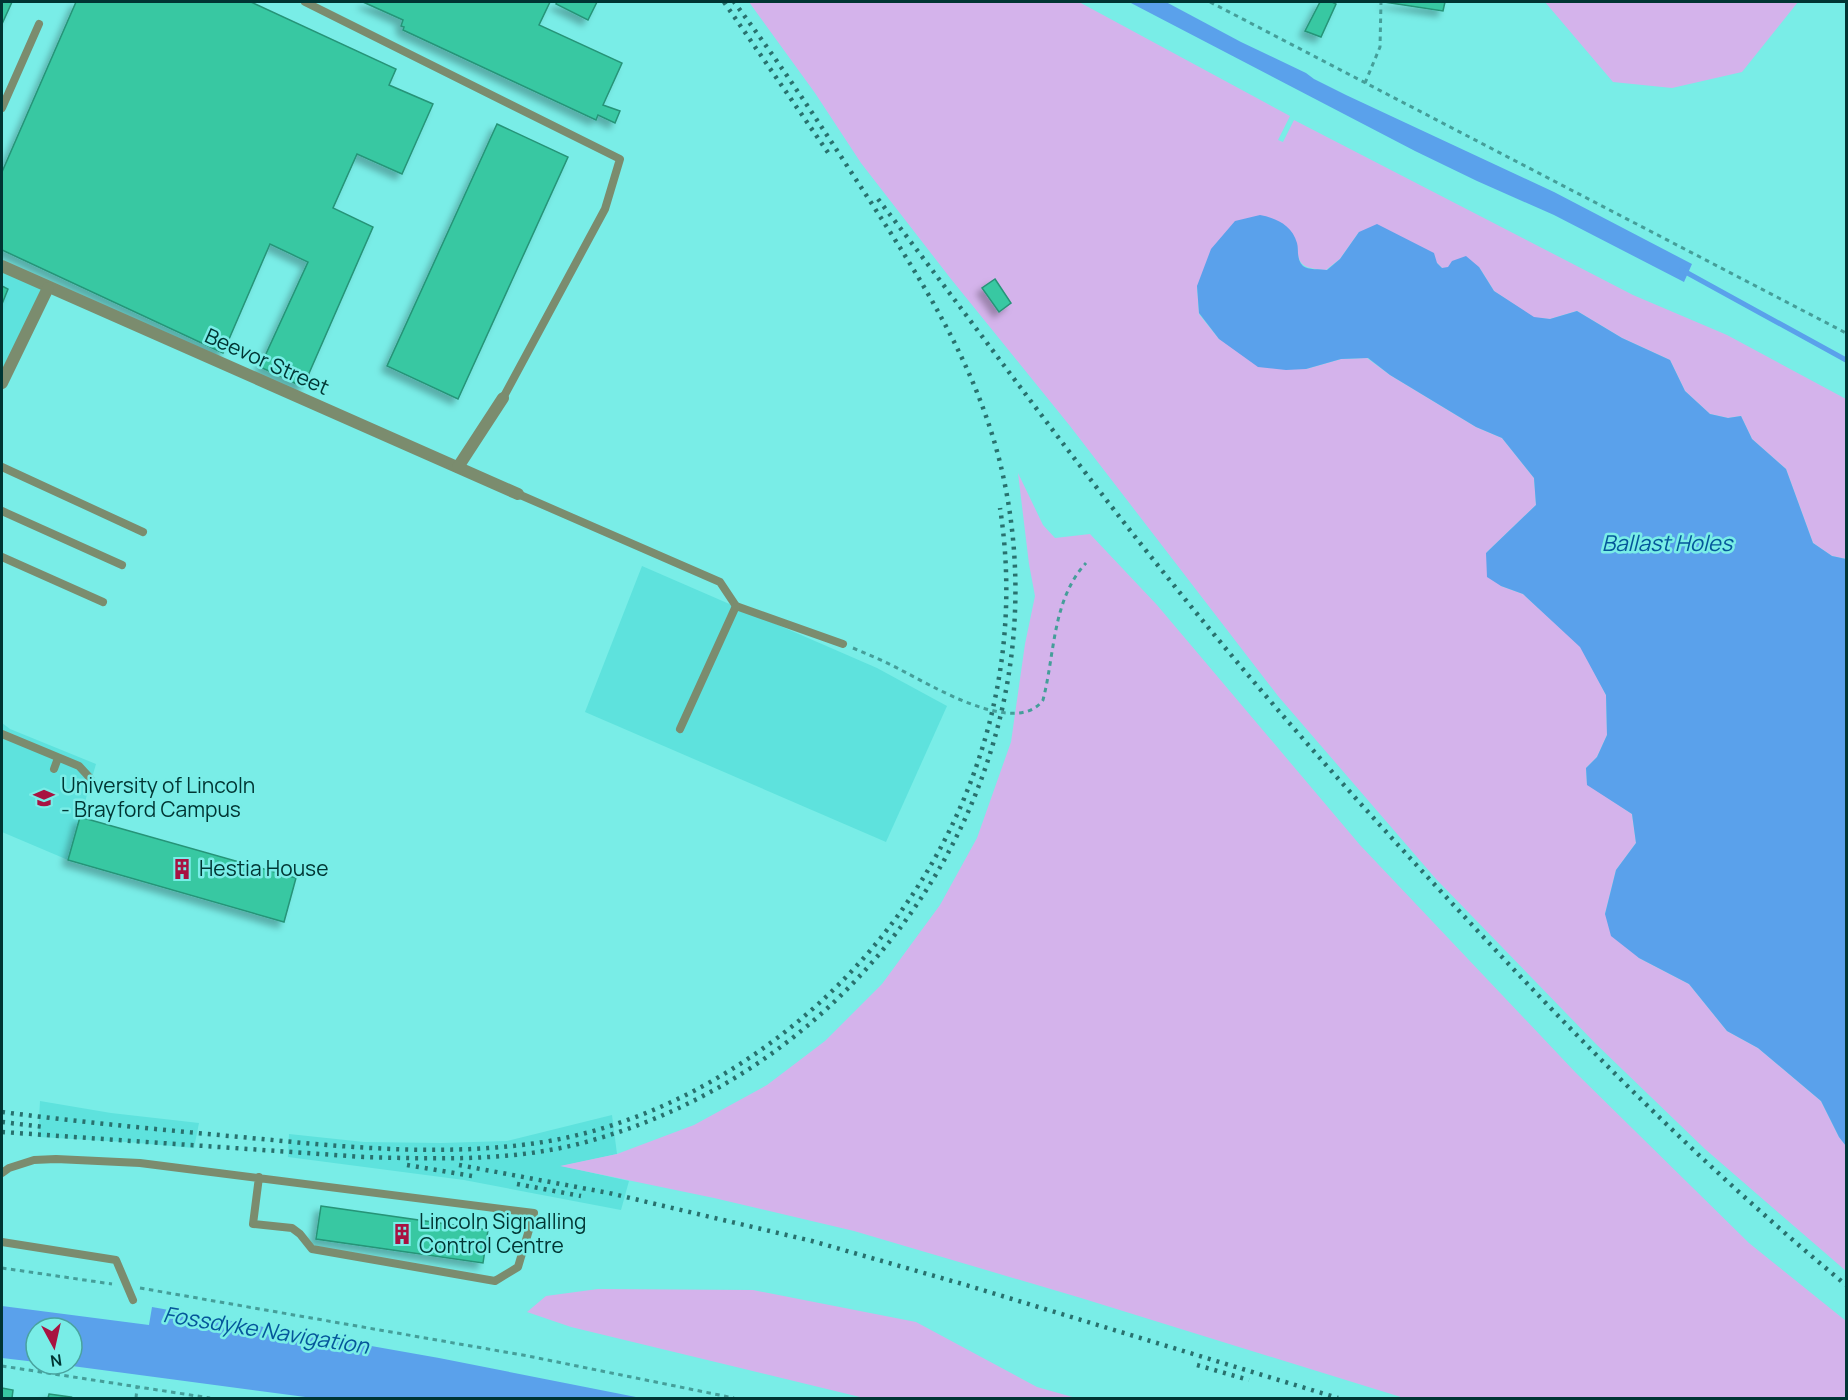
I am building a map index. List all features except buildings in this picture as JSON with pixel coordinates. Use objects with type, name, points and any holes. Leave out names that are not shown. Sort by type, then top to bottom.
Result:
[{"type":"street","name":"Beevor Street","points":[[2,266],[518,494]]},
{"type":"street","points":[[2,383],[48,288]]},
{"type":"street","points":[[458,466],[503,398]]},
{"type":"lane","points":[[305,2],[620,159],[605,209],[503,398]]},
{"type":"lane","points":[[2,108],[39,24]]},
{"type":"lane","points":[[2,467],[143,532]]},
{"type":"lane","points":[[518,494],[720,582],[736,606],[843,644]]},
{"type":"lane","points":[[2,511],[122,565]]},
{"type":"lane","points":[[2,557],[103,602]]},
{"type":"lane","points":[[680,729],[736,606]]},
{"type":"lane","points":[[2,734],[58,758],[80,762],[90,778]]},
{"type":"lane","points":[[54,768],[58,758]]},
{"type":"lane","points":[[2,1173],[9,1168],[34,1160],[56,1159],[141,1164],[259,1177],[534,1213],[518,1266],[495,1281],[312,1250],[300,1234],[292,1228],[254,1224],[259,1177]]},
{"type":"lane","points":[[2,1242],[116,1260],[133,1300]]},
{"type":"path","points":[[1210,2],[1846,333]]},
{"type":"path","points":[[1365,83],[1380,47],[1381,2]]},
{"type":"path","points":[[843,644],[879,659],[966,703],[1011,713],[1025,713],[1038,707],[1043,700],[1051,651],[1063,603],[1071,585],[1086,563]]},
{"type":"path","points":[[2,1268],[166,1292],[528,1356],[734,1398]]},
{"type":"path","points":[[2,1366],[210,1398]]},
{"type":"path","points":[[136,1398],[137,1388]]},
{"type":"shaded area","points":[[749,2],[1079,2],[1290,116],[1278,140],[1283,142],[1294,120],[1633,295],[1727,335],[1846,399],[1846,559],[1832,556],[1813,543],[1786,469],[1752,439],[1741,416],[1728,418],[1710,414],[1685,391],[1670,360],[1622,338],[1577,311],[1550,319],[1534,318],[1494,291],[1479,267],[1442,268],[1437,263],[1359,232],[1340,259],[1326,270],[1303,265],[1298,257],[1297,243],[1197,286],[1199,314],[1219,339],[1306,369],[1341,359],[1367,358],[1390,375],[1476,427],[1502,438],[1534,478],[1536,505],[1487,552],[1501,586],[1523,594],[1581,647],[1606,695],[1607,735],[1597,757],[1586,768],[1587,784],[1632,814],[1636,843],[1616,870],[1605,914],[1639,958],[1689,984],[1727,1031],[1758,1048],[1821,1101],[1846,1146],[1846,1271],[1705,1149],[1596,1044],[1436,879],[1278,696],[1070,426],[951,279],[861,163],[815,93]]},
{"type":"shaded area","points":[[1545,2],[1798,2],[1742,72],[1672,88],[1613,82]]},
{"type":"shaded area","points":[[2,266],[48,288],[2,383]]},
{"type":"shaded area","points":[[1018,473],[1043,525],[1055,538],[1090,534],[1157,605],[1360,845],[1576,1073],[1749,1243],[1846,1321],[1846,1398],[1404,1398],[1081,1298],[854,1231],[714,1198],[560,1166],[617,1154],[694,1125],[767,1085],[825,1041],[882,984],[940,905],[977,838],[1011,742],[1025,644],[1035,596]]},
{"type":"shaded area","points":[[642,566],[877,668],[947,706],[886,842],[585,712]]},
{"type":"shaded area","name":"University of Lincoln - Brayford Campus","points":[[2,723],[10,729],[96,764],[68,860],[2,832]]},
{"type":"shaded area","points":[[40,1101],[111,1113],[199,1123],[194,1148],[38,1137]]},
{"type":"shaded area","points":[[612,1115],[617,1154],[562,1166],[629,1181],[621,1210],[464,1180],[288,1157],[289,1134],[364,1142],[507,1141]]},
{"type":"shaded area","points":[[598,1289],[753,1290],[916,1322],[1037,1387],[1076,1398],[864,1398],[571,1327],[527,1312],[546,1296]]},
{"type":"water","points":[[1129,2],[1166,2],[1346,95],[1554,192],[1692,264],[1684,282],[1554,215],[1415,151]]},
{"type":"water","name":"Ballast Holes","points":[[1260,215],[1277,220],[1291,231],[1297,243],[1299,260],[1305,267],[1327,270],[1340,259],[1359,232],[1377,224],[1434,253],[1437,263],[1442,268],[1466,256],[1479,267],[1494,291],[1534,317],[1550,319],[1577,311],[1622,338],[1670,360],[1685,391],[1710,414],[1728,418],[1741,416],[1752,439],[1786,469],[1813,543],[1832,556],[1846,559],[1846,1146],[1821,1101],[1758,1048],[1727,1031],[1689,984],[1639,958],[1611,936],[1605,914],[1616,870],[1636,843],[1632,814],[1587,785],[1586,768],[1597,757],[1607,735],[1606,695],[1580,647],[1523,594],[1501,586],[1487,577],[1486,553],[1536,505],[1534,478],[1502,438],[1476,427],[1390,375],[1368,358],[1341,359],[1306,369],[1286,370],[1258,367],[1219,339],[1199,313],[1197,286],[1211,249],[1235,221]]},
{"type":"water","points":[[2,1306],[79,1316],[24,1316],[24,1361],[2,1358]]},
{"type":"water","name":"Fossdyke Navigation","points":[[152,1307],[439,1358],[641,1398],[313,1398],[84,1368],[84,1317],[149,1325]]},
{"type":"waterway","points":[[1682,270],[1846,360]]},
{"type":"railway","points":[[724,2],[829,154]]},
{"type":"railway","points":[[2,1132],[364,1157],[422,1158],[508,1156],[593,1140],[695,1100],[787,1042],[865,970],[930,885],[977,790],[1006,688],[1015,581],[1002,471],[977,392],[942,318],[878,213],[811,111],[734,2]]},
{"type":"railway","points":[[878,199],[1131,531],[1275,707],[1424,873],[1600,1059],[1696,1152],[1846,1285]]},
{"type":"railway","points":[[2,1112],[132,1127],[331,1145],[434,1150],[468,1149],[537,1143],[592,1131],[672,1102],[722,1075],[746,1060],[811,1011],[867,954],[915,890],[954,821],[983,747],[1000,670],[1006,590],[1000,508]]},
{"type":"railway","points":[[2,1122],[44,1127]]},
{"type":"railway","points":[[407,1165],[472,1176]]},
{"type":"railway","points":[[459,1165],[609,1193],[812,1241],[966,1285],[1338,1398]]},
{"type":"railway","points":[[517,1184],[581,1196]]},
{"type":"railway","points":[[1197,1365],[1249,1380]]},
{"type":"place","name":"University of Lincoln - Brayford Campus","points":[[44,798]]},
{"type":"place","name":"Hestia House","points":[[182,869]]},
{"type":"place","name":"Lincoln Signalling Control Centre","points":[[402,1234]]}]
